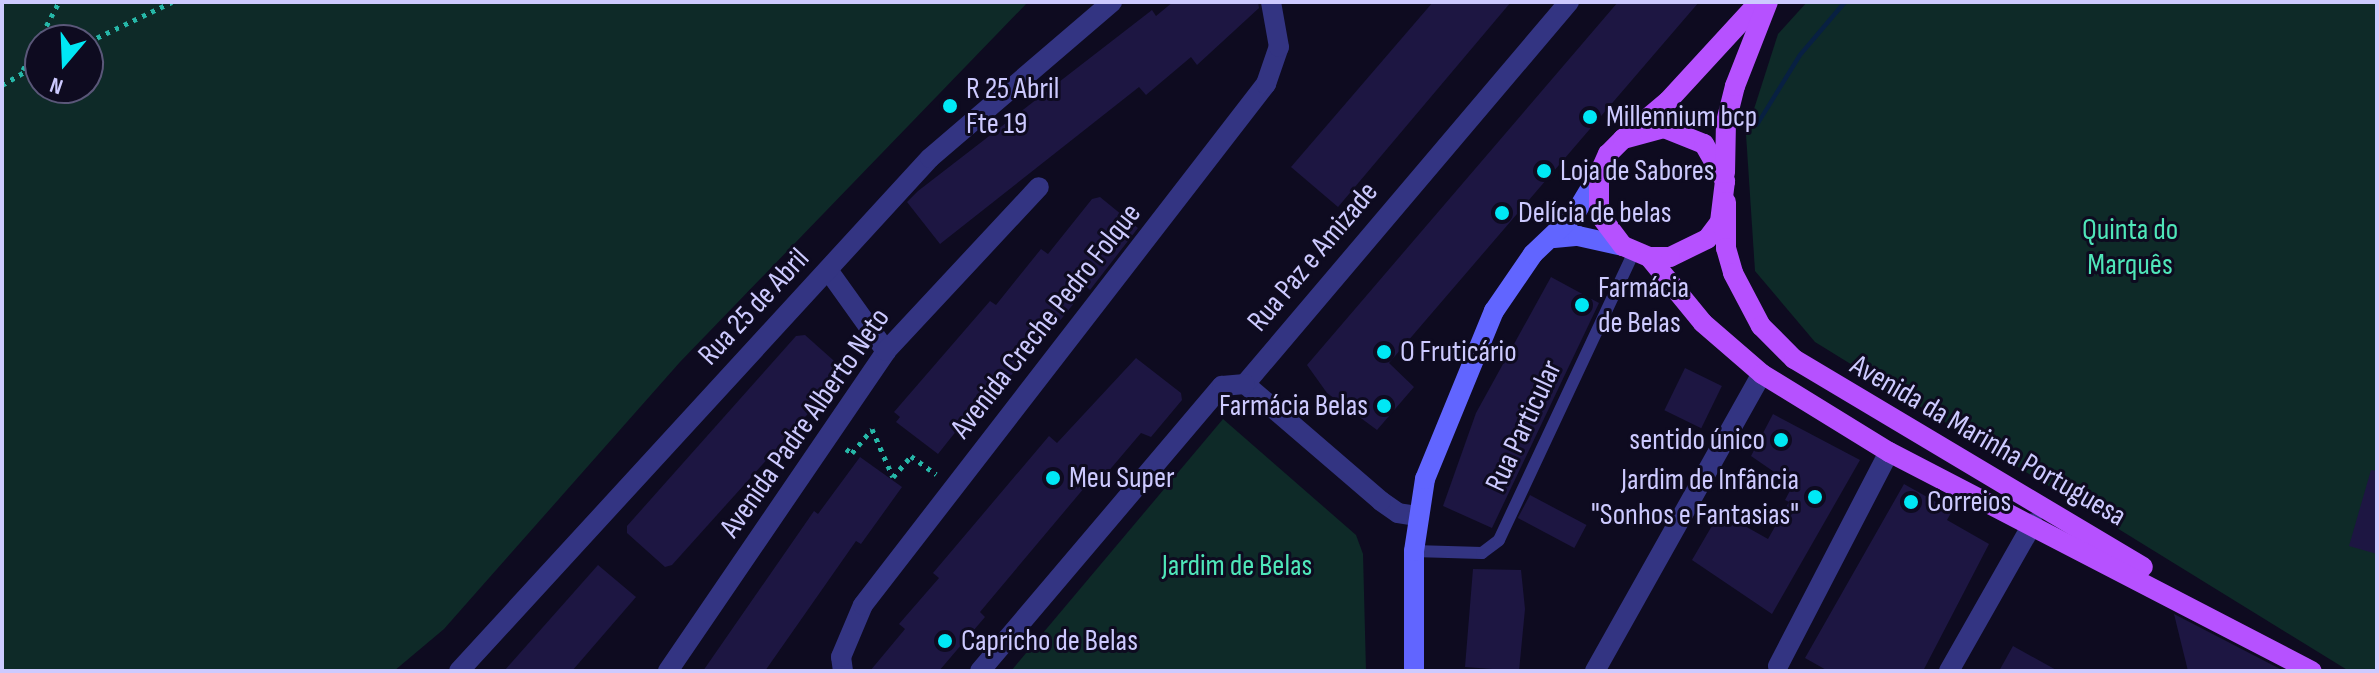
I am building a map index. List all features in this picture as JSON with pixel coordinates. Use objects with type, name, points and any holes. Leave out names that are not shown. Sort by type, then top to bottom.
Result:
[{"type":"main road","points":[[1414,671],[1414,551],[1425,479],[1494,311],[1533,254],[1554,238],[1623,139],[1668,101],[1759,2]]},
{"type":"main road","name":"Avenida da Marinha Portuguesa","points":[[1768,2],[1729,110],[1726,191],[1726,248],[1733,273],[1761,326],[1794,359],[2308,670]]},
{"type":"main road","points":[[1554,238],[1598,238],[1636,252],[1670,257],[1707,239],[1726,191],[1704,144],[1685,132],[1643,130],[1623,139]]},
{"type":"main road","points":[[1599,174],[1599,214],[1636,252]]},
{"type":"main road","name":"Avenida da Marinha Portuguesa","points":[[1636,252],[1703,323],[1762,374],[1889,452],[2033,523],[2308,670]]},
{"type":"street","name":"Rua 25 de Abril","points":[[459,671],[930,158],[1112,2]]},
{"type":"street","name":"Avenida Creche Pedro Folque","points":[[843,671],[841,657],[863,605],[1266,84],[1279,47],[1271,2]]},
{"type":"street","name":"Rua Paz e Amizade","points":[[1245,384],[1569,2]]},
{"type":"street","name":"Avenida Padre Alberto Neto","points":[[668,671],[886,351],[1039,187]]},
{"type":"street","points":[[828,270],[886,351]]},
{"type":"street","points":[[1595,671],[1762,374]]},
{"type":"street","points":[[980,671],[1222,386],[1245,384],[1381,501],[1398,513],[1417,516]]},
{"type":"street","points":[[1778,666],[1889,452]]},
{"type":"street","points":[[1949,671],[2033,523]]},
{"type":"lane","name":"Rua Particular","points":[[1414,551],[1482,553],[1499,540],[1636,252]]},
{"type":"path","points":[[2,85],[23,70],[59,2]]},
{"type":"path","points":[[104,34],[172,2]]},
{"type":"path","points":[[827,440],[852,453],[872,429],[893,477],[911,456],[955,487]]},
{"type":"green space","points":[[2,2],[1028,2],[680,362],[444,629],[394,671],[2,671]]},
{"type":"green space","name":"Quinta do Marquês","points":[[1807,2],[2377,2],[2377,671],[2349,671],[1815,342],[1755,271],[1746,134],[1778,34]]},
{"type":"green space","name":"Jardim de Belas","points":[[1223,419],[1356,535],[1363,554],[1366,671],[1011,671]]},
{"type":"water","points":[[1842,2],[1848,2],[1802,56],[1758,127],[1755,124],[1798,54]]},
{"type":"building","points":[[1173,2],[1258,2],[1259,8],[1197,65],[1191,57],[1146,95],[1139,87],[940,244],[907,202],[1152,10],[1156,16]]},
{"type":"building","points":[[1433,2],[1511,2],[1338,207],[1291,167]]},
{"type":"building","points":[[1618,2],[1699,2],[1389,363],[1414,387],[1377,430],[1327,393],[1307,365]]},
{"type":"building","points":[[1100,197],[1138,228],[1090,290],[1087,287],[1042,343],[1039,340],[995,396],[988,391],[938,454],[896,422],[900,417],[894,412],[990,301],[996,305],[1041,249],[1048,254],[1092,199]]},
{"type":"building","points":[[1551,277],[1599,303],[1492,528],[1443,506],[1476,413]]},
{"type":"building","points":[[805,335],[842,368],[841,377],[672,565],[665,567],[627,533],[627,526],[796,336]]},
{"type":"building","points":[[1136,358],[1181,393],[1182,400],[1151,437],[1141,433],[1101,480],[1095,475],[980,612],[985,617],[939,671],[870,671],[905,629],[899,624],[939,578],[933,573],[1049,436],[1057,443]]},
{"type":"building","points":[[1685,368],[1722,386],[1701,428],[1664,410]]},
{"type":"building","points":[[1773,414],[1860,460],[1772,614],[1692,560],[1720,512],[1768,539],[1789,502],[1785,500],[1793,485],[1751,456]]},
{"type":"building","points":[[860,457],[902,487],[861,544],[856,541],[765,671],[703,671],[814,511],[818,514]]},
{"type":"building","points":[[2371,470],[2377,471],[2377,554],[2349,546]]},
{"type":"building","points":[[1904,484],[1952,511],[1947,520],[1989,544],[1923,671],[1828,671],[1805,658]]},
{"type":"building","points":[[1530,495],[1587,525],[1574,548],[1518,518]]},
{"type":"building","points":[[598,565],[636,597],[572,671],[504,671]]},
{"type":"building","points":[[1473,569],[1521,570],[1525,609],[1519,671],[1465,667]]},
{"type":"building","points":[[2174,614],[2284,671],[2188,671]]},
{"type":"building","points":[[2013,646],[2058,671],[1999,671]]},
{"type":"place","name":"R 25 Abril Fte 19","points":[[950,106]]},
{"type":"place","name":"Millennium bcp","points":[[1590,117]]},
{"type":"place","name":"Loja de Sabores","points":[[1544,171]]},
{"type":"place","name":"Delícia de belas","points":[[1502,213]]},
{"type":"place","name":"Farmácia de Belas","points":[[1582,305]]},
{"type":"place","name":"O Fruticário","points":[[1384,352]]},
{"type":"place","name":"Farmácia Belas","points":[[1384,406]]},
{"type":"place","name":"sentido único","points":[[1781,440]]},
{"type":"place","name":"Meu Super","points":[[1053,478]]},
{"type":"place","name":"Jardim de Infância \"Sonhos e Fantasias\"","points":[[1815,497]]},
{"type":"place","name":"Correios","points":[[1911,502]]},
{"type":"place","name":"Capricho de Belas","points":[[945,641]]}]
